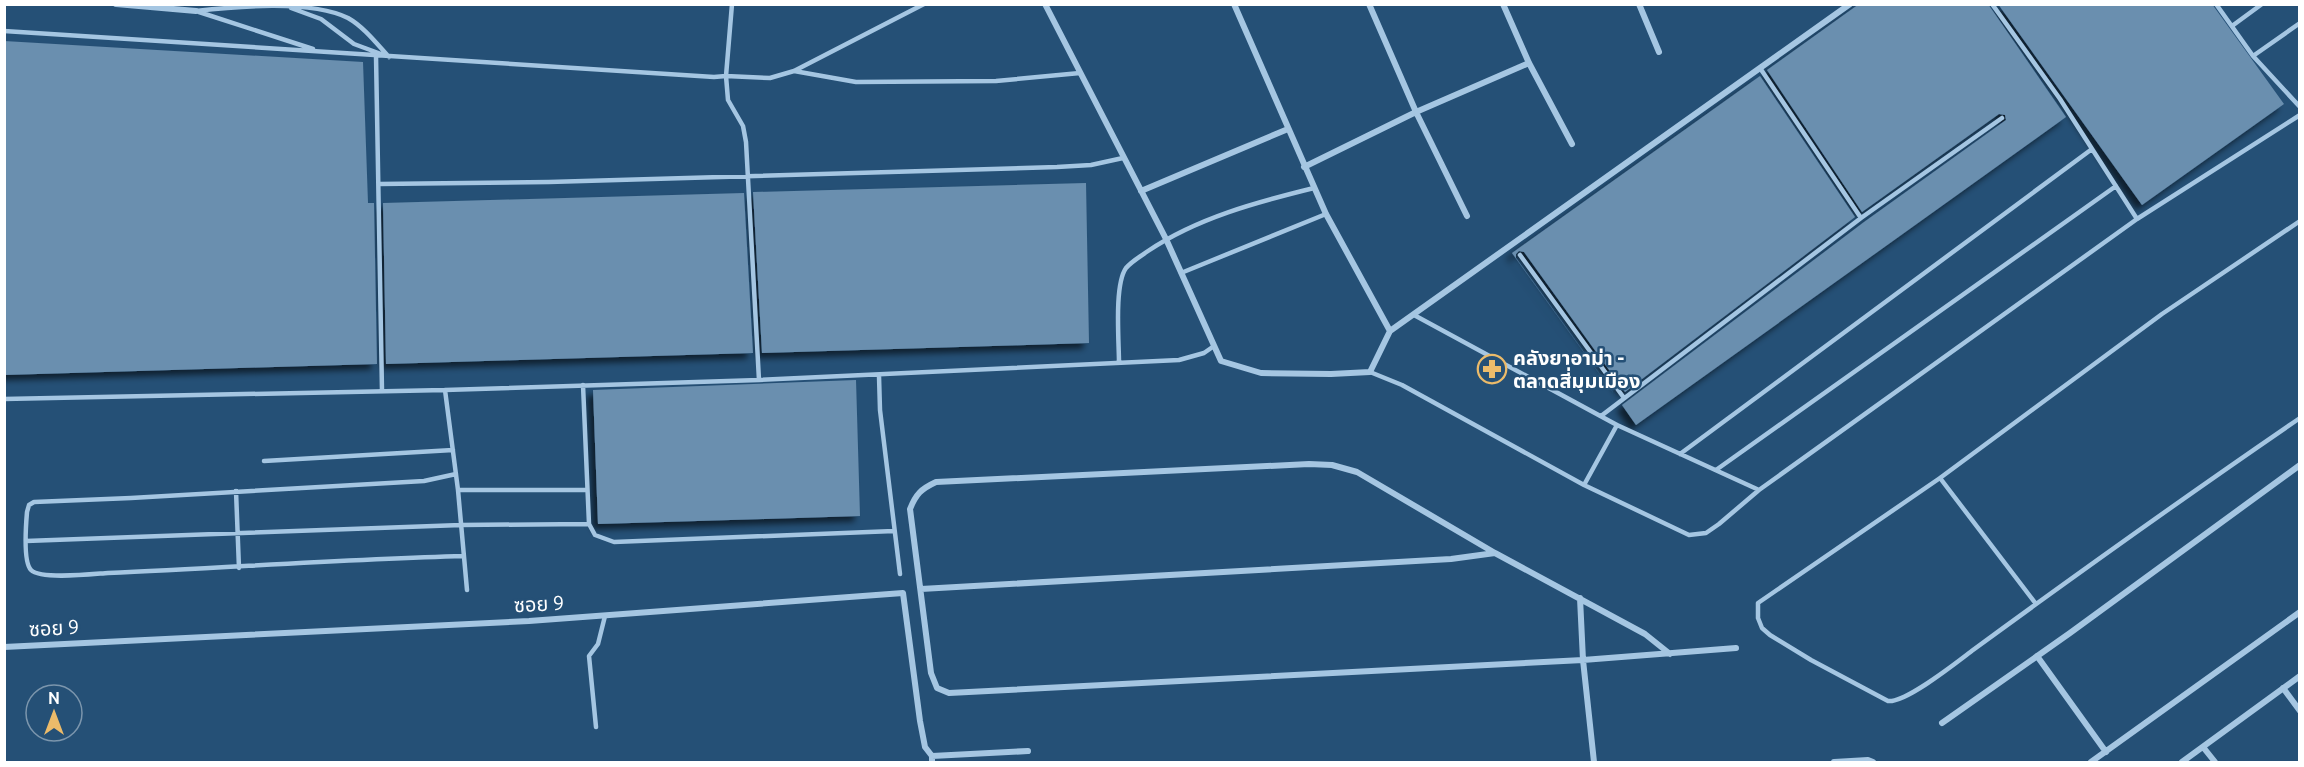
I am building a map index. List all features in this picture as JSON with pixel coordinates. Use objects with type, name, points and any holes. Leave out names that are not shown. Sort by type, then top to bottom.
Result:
[{"type":"street","points":[[116,4],[196,11]]},
{"type":"street","points":[[1046,4],[1166,239],[1221,361],[1261,373],[1331,374],[1370,372],[1390,330],[1850,4]]},
{"type":"street","points":[[1234,4],[1326,214],[1390,330]]},
{"type":"street","points":[[1369,4],[1416,112],[1467,216]]},
{"type":"street","points":[[1503,4],[1529,63],[1572,144]]},
{"type":"street","points":[[1639,4],[1659,52]]},
{"type":"street","points":[[1304,167],[1416,112],[1529,63]]},
{"type":"street","points":[[1141,191],[1288,129]]},
{"type":"street","points":[[1670,654],[1645,634],[1495,553],[1357,471],[1332,465],[1309,464],[936,482],[921,488],[910,510],[931,673],[937,688],[949,693],[1583,660],[1670,654],[1736,648]]},
{"type":"street","points":[[1942,723],[2037,657],[2300,465]]},
{"type":"street","points":[[921,589],[1451,559],[1495,553]]},
{"type":"street","name":"ซอย 9","points":[[4,648],[605,616],[903,593],[920,721],[926,747],[932,759]]},
{"type":"street","points":[[1580,598],[1583,660],[1594,762]]},
{"type":"street","points":[[2091,762],[2300,612]]},
{"type":"street","points":[[2037,657],[2106,752]]},
{"type":"street","points":[[2182,762],[2300,676]]},
{"type":"street","points":[[2283,688],[2300,711]]},
{"type":"street","points":[[2203,747],[2215,762]]},
{"type":"street","points":[[932,759],[1028,751]]},
{"type":"street","points":[[1834,762],[1868,760],[1873,762]]},
{"type":"lane","points":[[732,4],[726,76],[728,100],[744,129],[749,176],[759,380]]},
{"type":"lane","points":[[4,32],[389,57],[770,78],[794,71],[924,4]]},
{"type":"lane","points":[[1992,4],[2060,99],[2137,219]]},
{"type":"lane","points":[[2216,4],[2253,56],[2300,107]]},
{"type":"lane","points":[[2232,26],[2262,4]]},
{"type":"lane","points":[[196,11],[250,6],[307,7],[340,15],[353,22],[389,57]]},
{"type":"lane","points":[[281,6],[321,19],[360,47],[389,57]]},
{"type":"lane","points":[[196,11],[308,48],[330,53]]},
{"type":"lane","points":[[2253,56],[2300,23]]},
{"type":"lane","points":[[376,56],[382,391]]},
{"type":"lane","points":[[1760,68],[1861,218]]},
{"type":"lane","points":[[794,71],[856,82],[996,81],[1080,73]]},
{"type":"lane","points":[[1370,372],[1402,385],[1584,485],[1689,535],[1706,533],[1759,490],[2137,219],[2300,116]]},
{"type":"lane","points":[[1601,416],[1861,218],[2002,118]]},
{"type":"lane","points":[[1680,454],[2092,149]]},
{"type":"lane","points":[[379,183],[549,182],[1057,167],[1091,165],[1123,158]]},
{"type":"lane","points":[[1716,470],[2116,186]]},
{"type":"lane","points":[[1119,363],[1120,283],[1126,268],[1138,257],[1166,239],[1226,214],[1314,188]]},
{"type":"lane","points":[[1181,273],[1326,214]]},
{"type":"lane","points":[[2300,221],[2162,314],[1940,477],[1758,603],[1757,610],[1762,628],[1811,660],[1893,702],[1937,677],[2136,530],[2300,418]]},
{"type":"lane","points":[[1520,255],[1624,398]]},
{"type":"lane","points":[[1414,315],[1617,425],[1759,490]]},
{"type":"lane","points":[[4,399],[445,390],[879,376],[1179,360],[1204,353],[1214,346]]},
{"type":"lane","points":[[879,376],[880,410],[900,574]]},
{"type":"lane","points":[[583,385],[586,490],[589,524],[595,536],[614,542],[894,531]]},
{"type":"lane","points":[[445,390],[458,490],[467,590]]},
{"type":"lane","points":[[1584,485],[1617,425]]},
{"type":"lane","points":[[264,461],[453,450]]},
{"type":"lane","points":[[456,474],[424,481],[34,502],[29,505],[27,512],[26,542],[29,568],[39,574],[238,568],[464,556]]},
{"type":"lane","points":[[1940,477],[2036,604]]},
{"type":"lane","points":[[458,490],[586,490]]},
{"type":"lane","points":[[236,491],[238,568]]},
{"type":"lane","points":[[26,542],[461,525],[589,524]]},
{"type":"lane","points":[[596,727],[589,657],[598,645],[605,616]]},
{"type":"building","points":[[1859,4],[1988,4],[2066,117],[1636,425],[1622,405],[1864,222],[2006,120],[2005,115],[1999,114],[1862,212],[1767,70]]},
{"type":"building","points":[[1998,4],[2212,4],[2284,104],[2142,205]]},
{"type":"building","points":[[4,41],[363,62],[368,203],[374,203],[377,364],[4,375]]},
{"type":"building","points":[[1760,76],[1855,217],[1625,392],[1524,252],[1519,251],[1516,254],[1516,258],[1617,398],[1512,253]]},
{"type":"building","points":[[1086,183],[1089,343],[762,353],[753,192]]},
{"type":"building","points":[[744,193],[753,353],[386,364],[383,203]]},
{"type":"building","points":[[856,380],[860,516],[598,524],[593,390]]},
{"type":"place","name":"คลังยาอาม่า - ตลาดสี่มุมเมือง","points":[[1492,369]]}]
